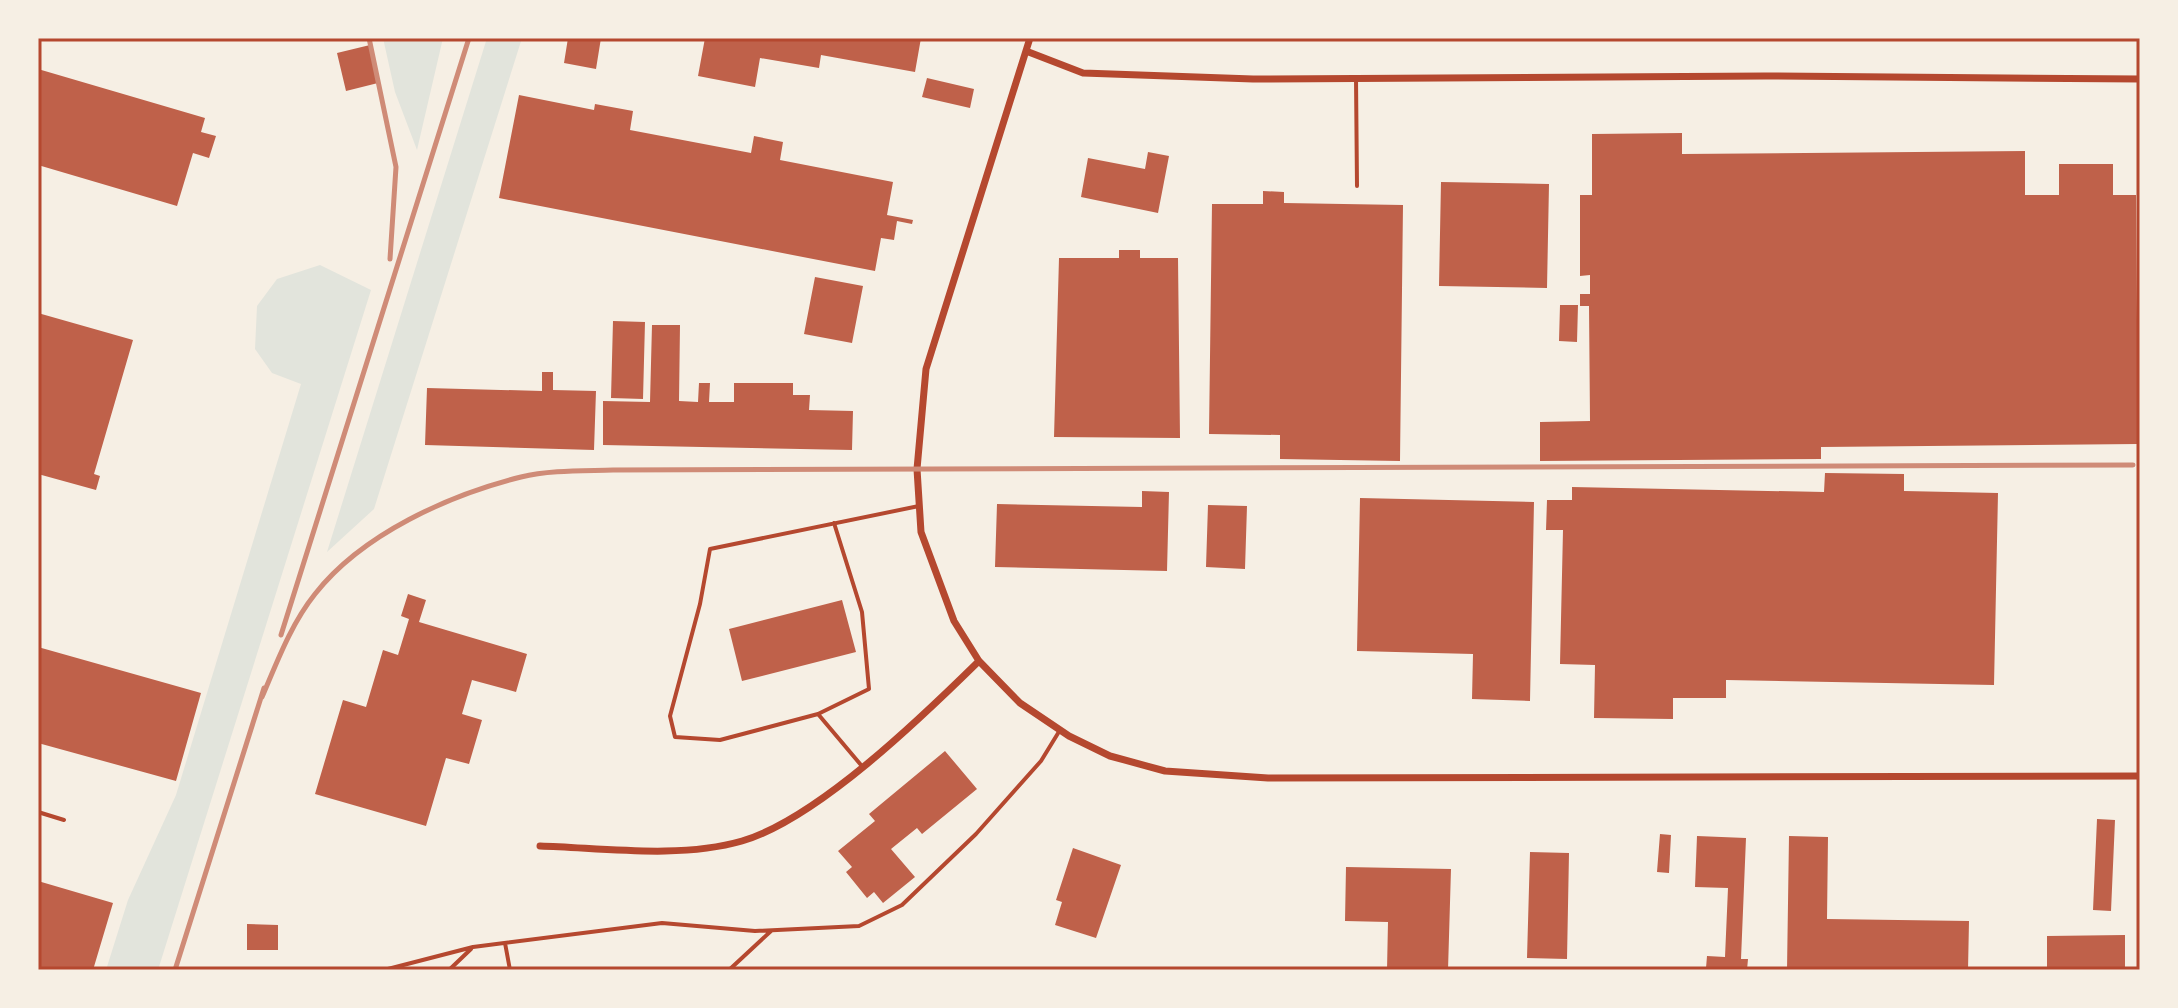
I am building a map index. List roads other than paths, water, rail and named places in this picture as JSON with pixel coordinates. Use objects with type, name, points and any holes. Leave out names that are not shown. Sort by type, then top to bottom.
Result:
[{"type":"street","points":[[1030,38],[926,369],[917,469],[921,532],[954,621],[979,661],[1020,703],[1060,730],[1110,756],[1165,771],[1268,778],[2140,776]]},
{"type":"street","points":[[1026,51],[1083,73],[1356,78],[1781,76],[2140,79]]},
{"type":"street","points":[[540,846],[669,849],[742,841],[797,815],[916,722],[979,661]]},
{"type":"lane","points":[[1356,78],[1357,186]]},
{"type":"lane","points":[[834,523],[862,612],[869,689],[818,714],[720,740],[675,737],[670,716],[700,604],[710,549],[834,523],[919,506]]},
{"type":"lane","points":[[818,714],[861,765]]},
{"type":"lane","points":[[384,970],[473,947],[662,923],[773,930],[859,926],[902,905],[976,834],[1041,761],[1060,730]]},
{"type":"lane","points":[[38,812],[64,820]]},
{"type":"lane","points":[[729,970],[773,930]]},
{"type":"lane","points":[[505,943],[510,970]]},
{"type":"lane","points":[[449,970],[473,947]]},
{"type":"railway","points":[[369,38],[396,167],[390,259]]},
{"type":"railway","points":[[281,635],[469,38]]},
{"type":"railway","points":[[262,697],[306,606],[334,572],[357,553],[382,535],[437,506],[493,485],[543,473],[613,470],[2133,465]]},
{"type":"railway","points":[[175,970],[264,688]]}]
